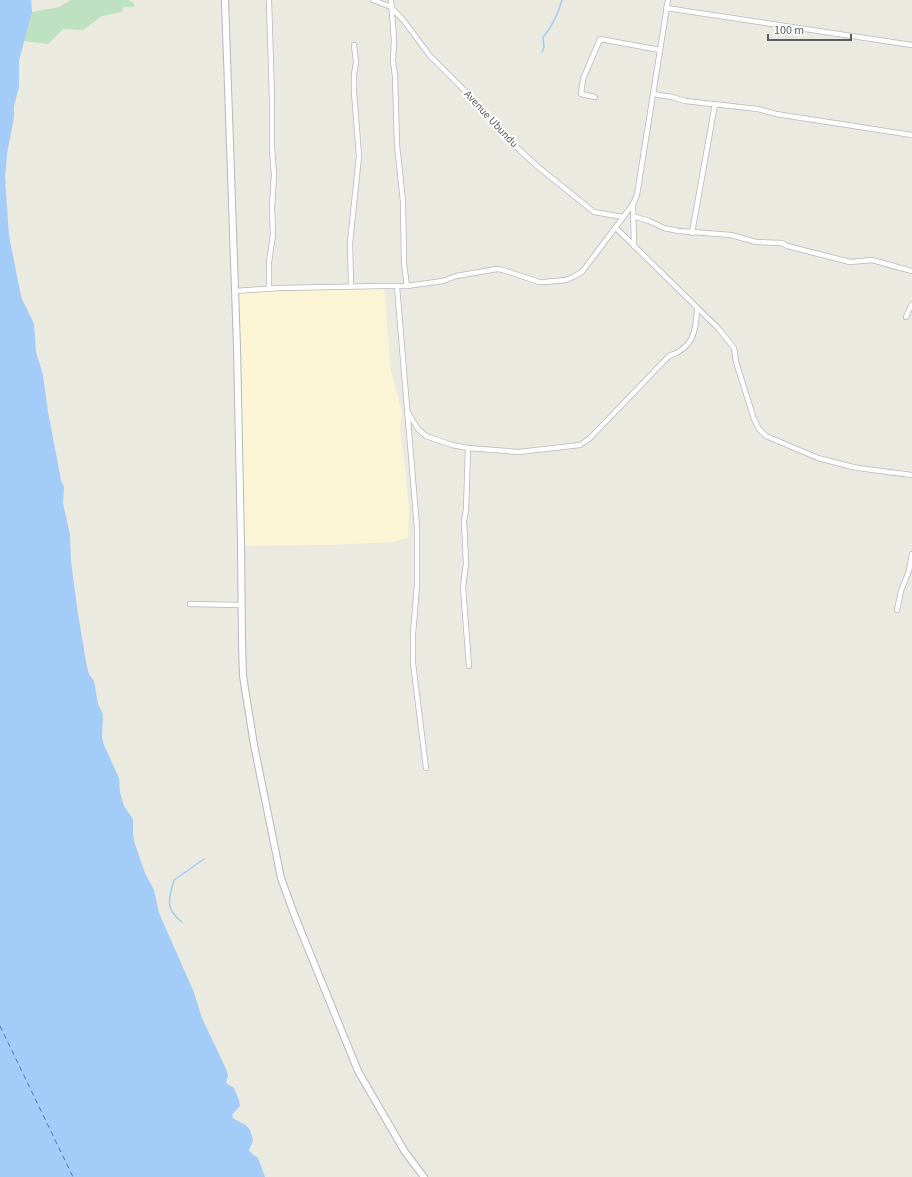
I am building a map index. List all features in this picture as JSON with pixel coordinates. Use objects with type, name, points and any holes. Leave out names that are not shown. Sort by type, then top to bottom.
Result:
[{"type":"street","points":[[225,0],[235,291],[243,676],[254,745],[281,878],[294,914],[358,1071],[405,1152],[424,1177]]},
{"type":"street","points":[[269,0],[274,174],[272,208],[273,236],[269,262],[269,288]]},
{"type":"street","name":"Avenue Ubundu","points":[[373,0],[391,7],[404,21],[430,56],[469,94],[513,144],[537,166],[594,212],[623,217]]},
{"type":"street","points":[[390,0],[394,40],[393,62],[395,76],[397,145],[403,202],[404,264],[407,286]]},
{"type":"street","points":[[634,246],[633,204],[636,195],[668,0]]},
{"type":"street","points":[[666,8],[912,45]]},
{"type":"street","points":[[595,97],[581,94],[583,79],[600,39],[660,50]]},
{"type":"street","points":[[350,286],[350,243],[359,156],[354,92],[356,62],[354,45]]},
{"type":"street","points":[[653,94],[674,97],[685,101],[758,109],[776,114],[912,135]]},
{"type":"street","points":[[692,233],[715,104]]},
{"type":"street","points":[[235,291],[269,288],[350,286],[397,287],[444,281],[462,275],[497,269],[539,282],[566,280],[582,272],[633,204]]},
{"type":"street","points":[[633,216],[664,228],[692,233],[731,235],[756,242],[782,243],[787,246],[850,262],[872,260],[912,271]]},
{"type":"street","points":[[616,228],[719,329],[734,348],[736,362],[754,419],[766,436],[818,458],[858,468],[912,474]]},
{"type":"street","points":[[397,287],[417,528],[417,603],[413,638],[413,663],[426,768]]},
{"type":"street","points":[[906,317],[912,304]]},
{"type":"street","points":[[407,412],[418,429],[426,436],[452,445],[468,448],[519,452],[580,445],[590,438],[669,356],[680,352],[690,342],[696,326],[698,309]]},
{"type":"street","points":[[468,448],[466,510],[464,521],[466,564],[463,587],[468,666]]},
{"type":"street","points":[[897,610],[901,591],[909,571],[912,554]]},
{"type":"street","points":[[190,604],[241,605]]},
{"type":"shaded area","points":[[384,287],[391,371],[402,412],[400,428],[409,511],[408,538],[394,542],[329,545],[240,546],[235,292],[244,290]]},
{"type":"green space","points":[[71,0],[128,0],[134,3],[134,7],[123,7],[122,12],[102,16],[83,30],[63,29],[48,44],[24,41],[32,12],[59,7]]},
{"type":"water","points":[[0,0],[31,0],[32,12],[19,60],[19,87],[14,106],[14,117],[7,154],[5,178],[9,236],[22,299],[34,324],[36,352],[43,375],[48,412],[61,480],[64,487],[63,503],[70,535],[71,562],[87,667],[89,674],[94,681],[98,704],[103,714],[102,737],[104,745],[119,778],[120,792],[124,806],[133,819],[134,841],[145,873],[154,890],[159,913],[193,990],[202,1018],[226,1069],[228,1075],[226,1083],[234,1088],[239,1100],[240,1106],[232,1115],[233,1118],[249,1128],[253,1141],[249,1150],[258,1158],[265,1177],[0,1177]]},
{"type":"waterway","points":[[542,52],[544,47],[543,37],[555,20],[562,0]]},
{"type":"waterway","points":[[182,922],[172,912],[169,903],[174,880],[204,859]]},
{"type":"ferry route","points":[[0,1026],[73,1177]]}]
